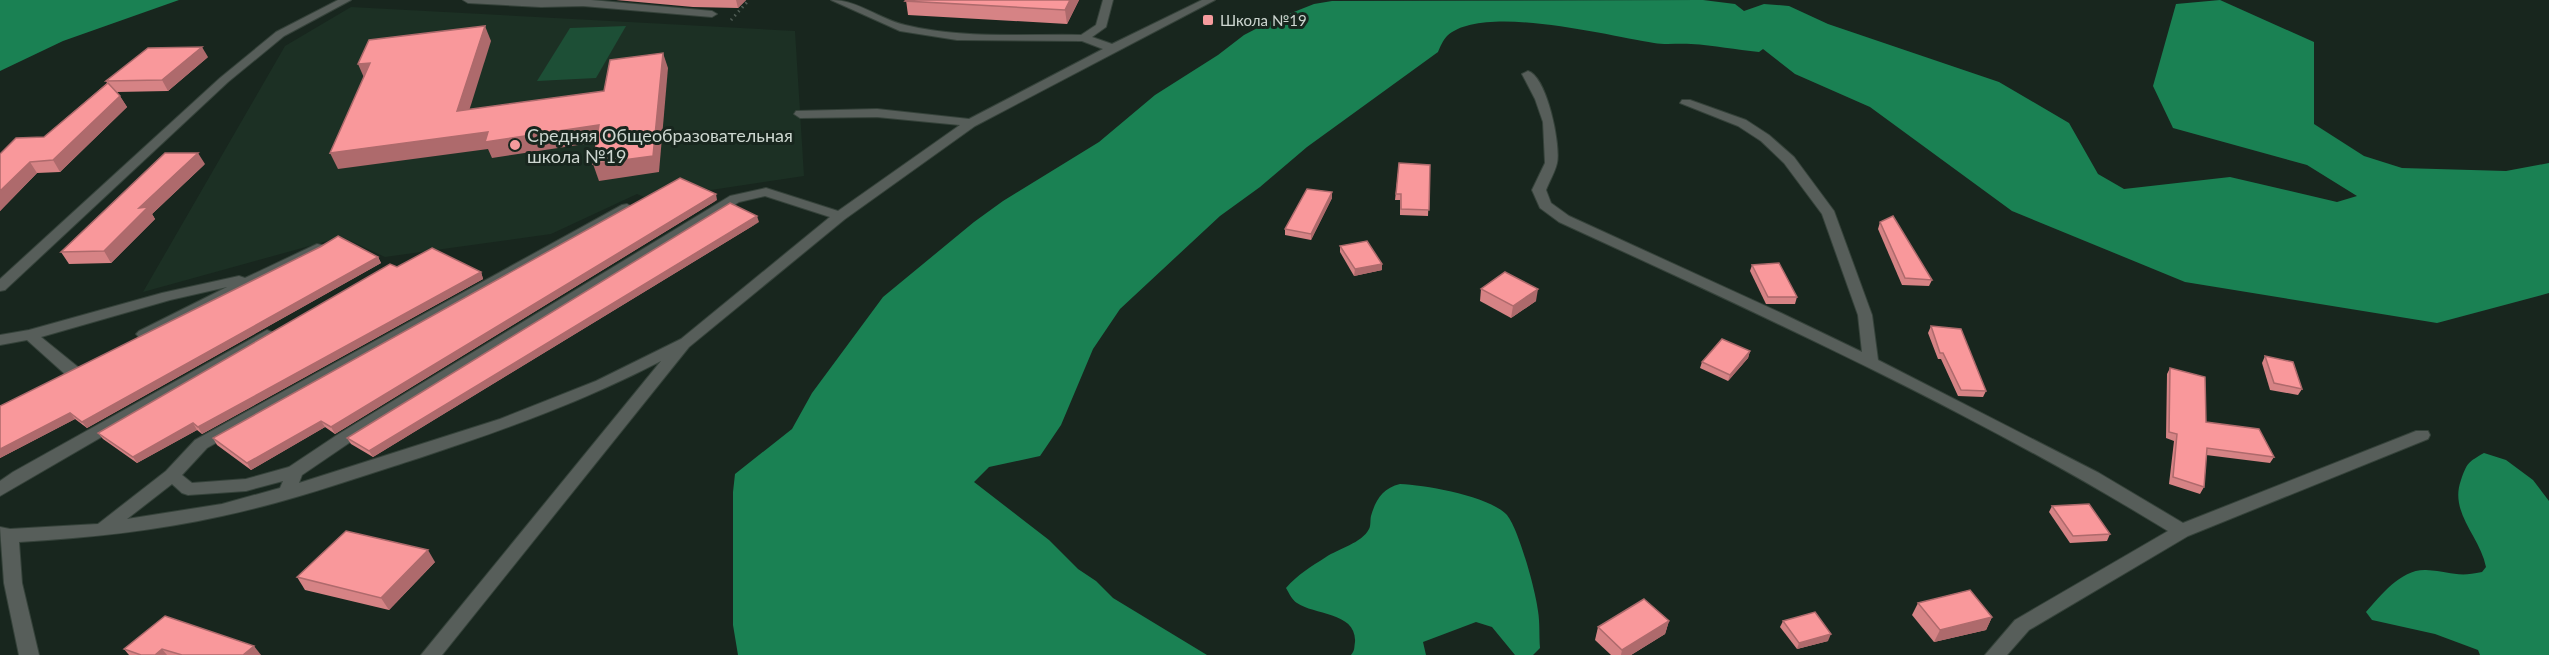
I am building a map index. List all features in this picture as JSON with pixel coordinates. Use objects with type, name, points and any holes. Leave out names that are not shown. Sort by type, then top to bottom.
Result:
[{"type":"street","points":[[0,287],[224,80],[280,34],[346,0]]},
{"type":"street","points":[[468,0],[541,4],[584,1],[712,14]]},
{"type":"street","points":[[836,0],[900,28],[957,37],[1083,38],[1113,48]]},
{"type":"street","points":[[1083,38],[1101,27],[1108,0]]},
{"type":"street","points":[[431,655],[686,342],[840,216],[971,123],[1210,0]]},
{"type":"street","points":[[1528,74],[1541,99],[1549,122],[1551,163],[1539,190],[1545,205],[1564,219],[1588,232],[1776,316],[1870,363],[2093,477],[2182,531]]},
{"type":"street","points":[[1686,103],[1742,123],[1765,138],[1789,160],[1829,214],[1864,315],[1870,363]]},
{"type":"street","points":[[800,114],[877,113],[971,123]]},
{"type":"street","points":[[172,475],[188,489],[246,485],[295,472],[343,439],[735,199],[766,192],[840,216]]},
{"type":"street","points":[[101,530],[172,475],[201,444],[627,208]]},
{"type":"street","points":[[135,339],[317,248]]},
{"type":"street","points":[[0,340],[30,334],[167,296],[261,276]]},
{"type":"street","points":[[0,490],[19,476],[283,326]]},
{"type":"street","points":[[30,334],[72,371]]},
{"type":"street","points":[[29,655],[5,535],[101,530],[222,510],[287,492],[506,423],[602,385],[686,342]]},
{"type":"street","points":[[1995,655],[2022,626],[2182,531],[2422,435]]},
{"type":"street","points":[[287,492],[295,472]]},
{"type":"path","points":[[724,28],[749,0]]},
{"type":"shaded area","points":[[0,0],[179,0],[63,41],[0,71]]},
{"type":"shaded area","points":[[1703,0],[1735,4],[1744,11],[1764,4],[1789,6],[1828,24],[1999,82],[2069,123],[2098,174],[2124,189],[2230,177],[2337,202],[2357,196],[2307,165],[2173,128],[2153,86],[2176,4],[2220,0],[2314,42],[2314,124],[2364,156],[2402,168],[2506,171],[2549,163],[2549,293],[2437,323],[2185,282],[2012,211],[1870,107],[1795,74],[1763,49],[1759,52],[1700,45],[1659,44],[1547,25],[1488,22],[1464,27],[1447,36],[1438,52],[1307,147],[1260,187],[1220,216],[1120,309],[1093,349],[1061,425],[1040,456],[989,467],[974,482],[1049,540],[1078,569],[1096,581],[1113,598],[1207,655],[738,655],[733,625],[735,474],[792,429],[812,393],[883,297],[974,222],[1003,201],[1099,142],[1155,95],[1218,55],[1244,35],[1271,21],[1314,4],[1332,1]]},
{"type":"shaded area","name":"Средняя Общеобразовательная школа №19","points":[[351,7],[795,31],[804,176],[711,190],[685,183],[649,199],[637,194],[551,234],[385,257],[342,237],[143,292],[285,46]]},
{"type":"shaded area","points":[[626,26],[596,78],[537,81],[570,28]]},
{"type":"shaded area","points":[[2484,453],[2506,460],[2533,480],[2549,501],[2549,655],[2480,655],[2478,650],[2435,634],[2372,620],[2366,612],[2392,584],[2408,574],[2426,570],[2466,574],[2482,572],[2486,567],[2483,556],[2462,514],[2458,492],[2467,466]]},
{"type":"shaded area","points":[[1400,484],[1440,489],[1471,497],[1486,502],[1506,514],[1521,545],[1537,602],[1540,648],[1533,655],[1515,655],[1492,627],[1476,622],[1423,642],[1426,655],[1351,655],[1355,642],[1354,632],[1349,625],[1333,616],[1304,607],[1292,598],[1286,588],[1290,583],[1326,557],[1366,534],[1370,528],[1371,516],[1378,499],[1389,488]]},
{"type":"building","points":[[906,0],[1070,0],[1065,10]]},
{"type":"building","points":[[485,26],[457,111],[604,91],[610,60],[663,53],[653,156],[593,164],[599,125],[485,142],[488,132],[330,153],[370,63],[358,64],[369,40]]},
{"type":"building","points":[[202,47],[162,80],[106,81],[148,48]]},
{"type":"building","points":[[108,83],[120,96],[53,160],[30,162],[0,191],[0,154],[16,138],[44,137]]},
{"type":"building","points":[[165,153],[198,153],[139,208],[148,207],[104,251],[61,252]]},
{"type":"building","points":[[1399,163],[1430,165],[1429,210],[1401,209],[1401,194],[1396,194]]},
{"type":"building","points":[[680,178],[716,194],[331,427],[321,421],[247,463],[213,438]]},
{"type":"building","points":[[1307,189],[1332,192],[1311,234],[1285,229]]},
{"type":"building","points":[[730,203],[757,216],[369,451],[347,438]]},
{"type":"building","points":[[1893,216],[1932,280],[1905,278],[1880,222]]},
{"type":"building","points":[[338,236],[378,257],[82,422],[70,413],[0,449],[0,406]]},
{"type":"building","points":[[1367,241],[1382,264],[1355,269],[1340,246]]},
{"type":"building","points":[[432,248],[481,272],[198,427],[193,423],[133,457],[98,433],[390,264],[397,267]]},
{"type":"building","points":[[1779,263],[1797,297],[1768,297],[1752,265]]},
{"type":"building","points":[[1505,272],[1538,289],[1513,306],[1481,289]]},
{"type":"building","points":[[1931,326],[1961,329],[1986,391],[1961,390],[1943,353],[1940,353]]},
{"type":"building","points":[[1722,339],[1750,351],[1730,375],[1702,362]]},
{"type":"building","points":[[2265,356],[2293,362],[2302,389],[2274,383]]},
{"type":"building","points":[[2170,368],[2205,377],[2206,422],[2259,429],[2274,457],[2207,448],[2204,487],[2173,477],[2177,434],[2169,432]]},
{"type":"building","points":[[2089,504],[2110,534],[2073,536],[2052,506]]},
{"type":"building","points":[[346,531],[428,550],[381,598],[297,577]]},
{"type":"building","points":[[1970,590],[1992,617],[1940,630],[1918,603]]},
{"type":"building","points":[[1644,599],[1669,621],[1622,650],[1598,627]]},
{"type":"building","points":[[1815,612],[1831,634],[1799,643],[1783,621]]},
{"type":"building","points":[[165,616],[254,646],[243,655],[182,655],[162,649],[155,655],[141,655],[124,649]]},
{"type":"place","name":"Школа №19","points":[[1208,20]]},
{"type":"place","name":"Средняя Общеобразовательная школа №19","points":[[515,145]]}]
